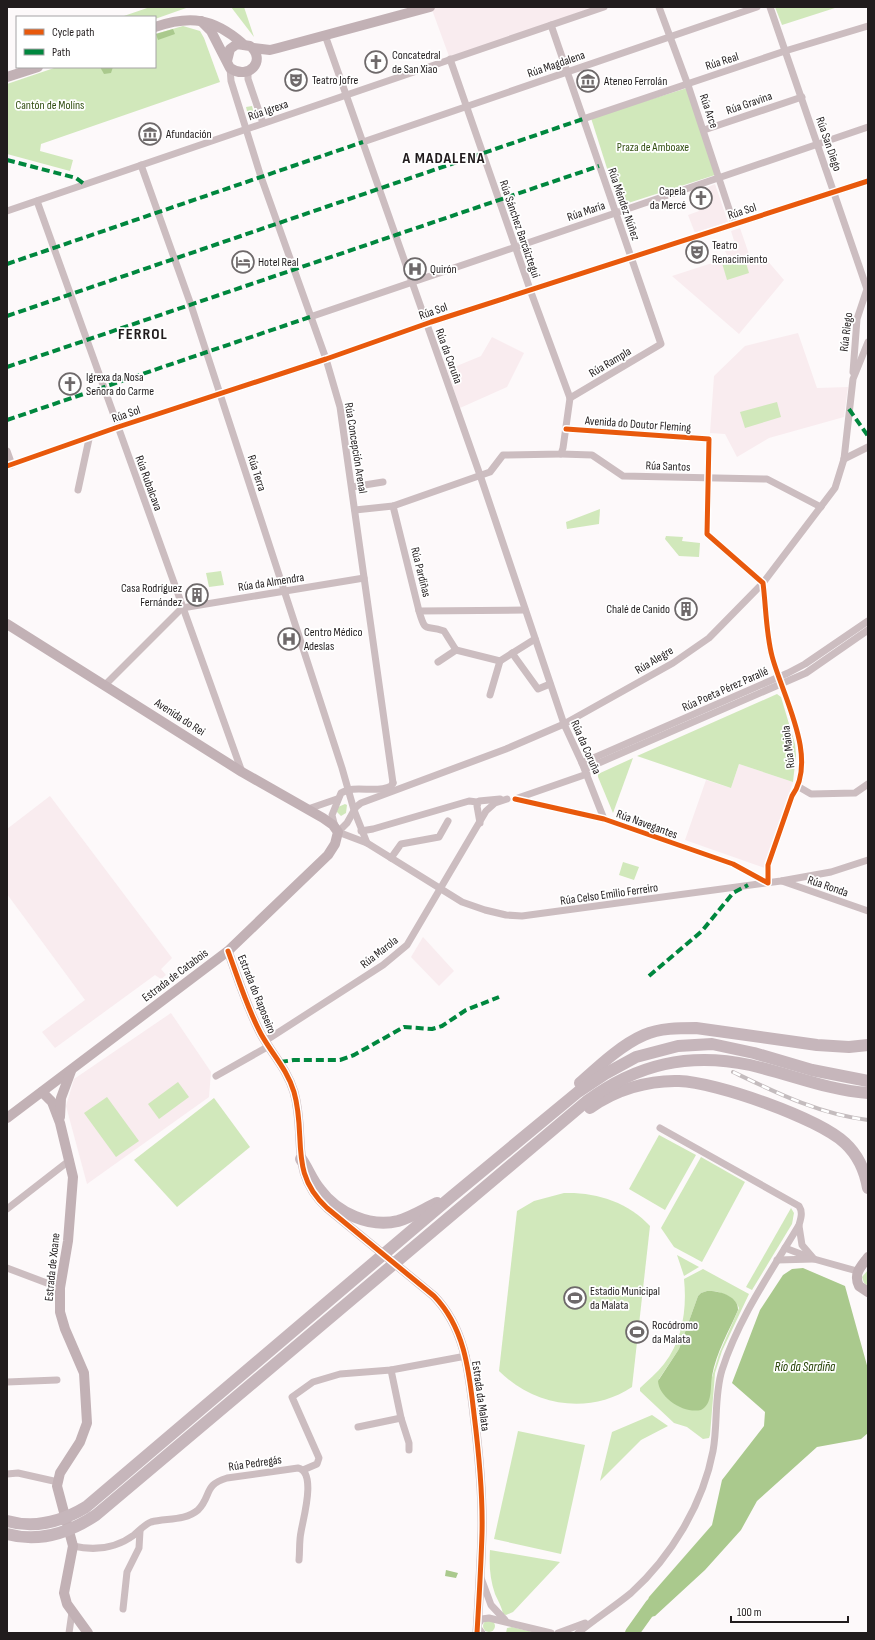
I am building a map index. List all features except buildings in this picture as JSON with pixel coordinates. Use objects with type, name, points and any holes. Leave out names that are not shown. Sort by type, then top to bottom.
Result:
[{"type":"highway","points":[[522,1138],[540,1118],[592,1072],[626,1046],[644,1035],[661,1030],[696,1028],[817,1045],[850,1047],[868,1045]]},
{"type":"highway","points":[[7,1521],[22,1524],[60,1521],[86,1507],[451,1197],[578,1092],[605,1074],[636,1057],[678,1046],[712,1044],[754,1053],[812,1070],[868,1081]]},
{"type":"highway","points":[[7,1534],[25,1537],[52,1536],[76,1527],[96,1515],[587,1101],[607,1086],[640,1071],[676,1061],[712,1059],[750,1065],[830,1087],[868,1093]]},
{"type":"highway","points":[[540,1142],[552,1136],[603,1099],[628,1089],[652,1083],[679,1081],[706,1085],[790,1113],[834,1134],[846,1144],[862,1165],[868,1188]]},
{"type":"highway","points":[[301,1159],[319,1190],[332,1204],[349,1214],[372,1222],[397,1221],[451,1197]]},
{"type":"main road","points":[[156,27],[181,19],[202,21],[226,32],[242,43],[253,48],[270,50],[430,7]]},
{"type":"main road","points":[[202,21],[209,27],[229,64],[238,72],[248,71],[256,63],[278,48]]},
{"type":"main road","points":[[229,64],[230,49],[242,43]]},
{"type":"main road","points":[[253,48],[256,54],[256,63]]},
{"type":"main road","points":[[7,77],[35,68]]},
{"type":"main road","name":"Avenida do Rei","points":[[7,624],[242,772],[329,822],[338,832]]},
{"type":"main road","name":"Estrada de Catabois","points":[[8,1113],[52,1085],[228,951],[328,855],[335,844],[338,832]]},
{"type":"main road","points":[[60,1124],[61,1098],[72,1070]]},
{"type":"main road","points":[[52,1085],[57,1088],[61,1098]]},
{"type":"main road","points":[[42,1092],[52,1102],[60,1124]]},
{"type":"main road","name":"Estrada de Xoane","points":[[58,1482],[60,1473],[84,1436],[87,1423],[84,1373],[60,1312],[60,1288],[73,1198],[74,1177],[60,1124]]},
{"type":"main road","points":[[864,1264],[856,1281],[867,1294]]},
{"type":"main road","points":[[58,1482],[72,1542],[64,1593],[67,1604],[88,1633]]},
{"type":"street","name":"Rúa Igrexa","points":[[7,211],[604,7]]},
{"type":"street","name":"Rúa Arce","points":[[659,7],[704,130],[734,224]]},
{"type":"street","name":"Rúa Magdalena","points":[[363,142],[757,7]]},
{"type":"street","name":"Rúa San Diego","points":[[770,7],[867,289]]},
{"type":"street","name":"Rúa Méndez Núñez","points":[[551,25],[661,344]]},
{"type":"street","name":"Rúa Real","points":[[583,119],[785,51],[868,26]]},
{"type":"street","name":"Rúa da Coruña","points":[[325,35],[480,475],[524,610],[564,724],[585,769],[604,819]]},
{"type":"street","name":"Rúa Sánchez Barcáiztegui","points":[[450,59],[465,107],[570,398],[566,429]]},
{"type":"street","name":"Rúa Concepción Arenal","points":[[229,64],[230,81],[326,360],[340,407],[393,782]]},
{"type":"street","points":[[248,71],[248,79],[263,123]]},
{"type":"street","name":"Rúa Gravina","points":[[704,130],[802,98]]},
{"type":"street","name":"Rúa María","points":[[310,316],[868,127]]},
{"type":"street","name":"Rúa Terra","points":[[141,165],[191,305],[354,810]]},
{"type":"street","name":"Rúa Sol","points":[[9,465],[89,439],[118,427],[326,360],[426,324],[868,181]]},
{"type":"street","name":"Rúa Rubalcava","points":[[37,201],[242,772]]},
{"type":"street","name":"Rúa Riego","points":[[849,410],[857,319],[867,289]]},
{"type":"street","points":[[852,379],[868,342]]},
{"type":"street","name":"Rúa Rampla","points":[[570,398],[661,344]]},
{"type":"street","name":"Rúa Alegre","points":[[354,810],[361,803],[506,749],[564,724],[673,663],[709,638],[763,583],[835,488],[844,459],[849,410]]},
{"type":"street","points":[[355,510],[393,506],[490,472],[503,455],[561,454],[566,429]]},
{"type":"street","name":"Avenida do Doutor Fleming","points":[[566,429],[709,438],[708,479]]},
{"type":"street","points":[[78,490],[89,439]]},
{"type":"street","points":[[844,459],[868,447]]},
{"type":"street","points":[[7,451],[9,465]]},
{"type":"street","name":"Rúa Santos","points":[[561,454],[592,455],[624,476],[708,479],[767,479],[821,507]]},
{"type":"street","points":[[708,479],[707,534],[763,583]]},
{"type":"street","points":[[352,487],[383,482]]},
{"type":"street","name":"Rúa Pardiñas","points":[[393,506],[419,611],[524,610]]},
{"type":"street","name":"Rúa da Almendra","points":[[182,608],[364,578]]},
{"type":"street","name":"Rúa Maiola","points":[[763,583],[772,656],[798,729],[802,765],[799,787],[792,796],[768,865],[768,883]]},
{"type":"street","points":[[105,685],[182,608]]},
{"type":"street","points":[[419,611],[423,625],[430,629],[444,631],[456,650],[500,661]]},
{"type":"street","name":"Rúa Poeta Pérez Parallé","points":[[781,680],[868,621]]},
{"type":"street","name":"Rúa Poeta Pérez Parallé","points":[[585,769],[781,680],[806,673],[868,630]]},
{"type":"street","points":[[490,695],[500,661],[535,639]]},
{"type":"street","points":[[438,662],[456,650]]},
{"type":"street","points":[[512,653],[538,689],[550,684]]},
{"type":"street","name":"Rúa Navegantes","points":[[515,799],[585,769]]},
{"type":"street","points":[[354,810],[347,823],[338,832],[332,815],[337,799],[341,793],[348,790],[385,788],[391,786],[393,782],[396,787],[401,789]]},
{"type":"street","points":[[799,787],[811,794],[855,793],[868,784]]},
{"type":"street","points":[[308,809],[337,799]]},
{"type":"street","name":"Rúa Navegantes","points":[[488,809],[495,803],[507,799]]},
{"type":"street","name":"Rúa Navegantes","points":[[478,806],[481,800],[515,799],[604,819],[733,864],[768,883]]},
{"type":"street","points":[[362,831],[469,801],[478,806],[482,812],[488,809],[486,800]]},
{"type":"street","points":[[478,806],[480,823]]},
{"type":"street","name":"Rúa Marola","points":[[216,1076],[267,1044],[383,965],[407,945],[488,809]]},
{"type":"street","points":[[354,810],[368,843]]},
{"type":"street","points":[[391,858],[401,844],[439,837],[448,821]]},
{"type":"street","name":"Rúa Celso Emilio Ferreiro","points":[[338,832],[368,843],[462,902],[485,910],[522,916],[782,881],[831,872],[868,860]]},
{"type":"street","name":"Rúa Ronda","points":[[782,881],[868,911]]},
{"type":"street","name":"Estrada do Raposeiro","points":[[228,951],[256,1024],[267,1044],[286,1071],[294,1092],[298,1118],[301,1159],[306,1180],[318,1200]]},
{"type":"street","points":[[660,1128],[799,1206],[801,1213],[799,1226],[802,1244],[814,1259]]},
{"type":"street","points":[[7,1209],[70,1160]]},
{"type":"street","name":"Estrada da Malata","points":[[318,1200],[440,1302],[458,1330],[466,1356],[480,1463],[482,1533],[478,1631]]},
{"type":"street","points":[[578,1633],[630,1593],[648,1576],[671,1548],[692,1511],[704,1485],[713,1451],[718,1385],[722,1370],[742,1320],[799,1226]]},
{"type":"street","points":[[785,1248],[814,1259]]},
{"type":"street","points":[[777,1260],[814,1259],[864,1264]]},
{"type":"street","points":[[7,1268],[60,1288]]},
{"type":"street","points":[[299,1560],[300,1534],[308,1494],[307,1475],[303,1470],[317,1464],[319,1458],[292,1397],[314,1382],[340,1374],[391,1370],[466,1356]]},
{"type":"street","points":[[391,1370],[401,1418],[409,1443],[409,1450]]},
{"type":"street","points":[[7,1382],[57,1380]]},
{"type":"street","points":[[358,1428],[401,1418]]},
{"type":"street","name":"Rúa Pedregás","points":[[72,1542],[105,1549],[126,1541],[149,1523],[192,1514],[203,1504],[210,1487],[216,1481],[227,1478],[298,1468],[303,1470]]},
{"type":"street","points":[[7,1474],[18,1473],[58,1482]]},
{"type":"street","points":[[123,1609],[127,1572],[139,1548],[140,1531]]},
{"type":"street","points":[[480,1573],[491,1605],[505,1620]]},
{"type":"street","points":[[69,1633],[72,1612]]},
{"type":"street","points":[[558,1633],[569,1631],[600,1616]]},
{"type":"street","points":[[478,1631],[485,1618],[505,1620],[551,1633]]},
{"type":"shaded area","points":[[431,7],[604,7],[450,59]]},
{"type":"shaded area","points":[[715,184],[728,222],[695,233],[688,215],[699,211],[698,208],[708,205],[703,189]]},
{"type":"shaded area","points":[[740,228],[752,263],[766,259],[784,280],[739,334],[672,276],[709,264],[730,261],[725,251],[736,247],[731,231]]},
{"type":"shaded area","points":[[798,333],[817,388],[848,387],[844,417],[769,438],[737,457],[725,434],[710,433],[714,376],[745,346]]},
{"type":"shaded area","points":[[492,337],[524,353],[507,387],[460,408],[447,370],[481,356]]},
{"type":"shaded area","points":[[739,764],[793,782],[765,868],[685,840],[706,780],[731,788]]},
{"type":"shaded area","points":[[50,796],[172,958],[161,969],[166,975],[161,979],[155,975],[55,1048],[42,1032],[85,1000],[7,894],[7,829]]},
{"type":"shaded area","points":[[423,937],[454,971],[439,986],[411,957]]},
{"type":"shaded area","points":[[171,1013],[211,1072],[209,1097],[87,1184],[66,1106],[74,1079]]},
{"type":"green space","points":[[150,7],[189,7],[156,19],[156,16],[124,16]]},
{"type":"green space","points":[[231,7],[244,7],[254,37]]},
{"type":"green space","points":[[775,7],[838,7],[782,25]]},
{"type":"green space","name":"Cantón de Molíns","points":[[183,26],[200,31],[220,82],[41,144],[40,151],[73,160],[70,171],[7,154],[7,84],[54,68],[156,68],[156,34]]},
{"type":"green space","name":"Praza de Amboaxe","points":[[687,88],[715,175],[619,206],[591,118]]},
{"type":"green space","points":[[252,106],[254,114],[252,117],[248,115],[246,107]]},
{"type":"green space","points":[[744,256],[749,273],[727,280],[722,263]]},
{"type":"green space","points":[[777,402],[781,417],[745,428],[740,412]]},
{"type":"green space","points":[[600,509],[599,524],[567,529],[566,522]]},
{"type":"green space","points":[[666,536],[683,537],[682,541],[700,543],[699,557],[679,556],[665,539]]},
{"type":"green space","points":[[221,571],[224,585],[209,587],[206,573]]},
{"type":"green space","points":[[777,694],[781,697],[795,744],[796,755],[793,782],[739,764],[731,788],[637,756]]},
{"type":"green space","points":[[633,758],[613,813],[598,774]]},
{"type":"green space","points":[[345,804],[347,805],[346,813],[341,816],[336,811],[338,807]]},
{"type":"green space","points":[[623,862],[639,867],[634,880],[619,875]]},
{"type":"green space","points":[[178,1082],[189,1097],[159,1119],[148,1104]]},
{"type":"green space","points":[[107,1097],[139,1141],[116,1157],[84,1113]]},
{"type":"green space","points":[[214,1098],[250,1147],[177,1207],[134,1160]]},
{"type":"green space","points":[[659,1135],[696,1155],[665,1210],[629,1189]]},
{"type":"green space","points":[[701,1157],[745,1182],[702,1262],[674,1247],[661,1228]]},
{"type":"green space","name":"Estadio Municipal da Malata","points":[[564,1193],[588,1194],[611,1200],[632,1211],[650,1226],[632,1387],[616,1396],[581,1404],[563,1403],[529,1393],[513,1383],[499,1371],[517,1211],[534,1201]]},
{"type":"green space","points":[[791,1208],[794,1213],[792,1224],[752,1290],[746,1287]]},
{"type":"green space","points":[[677,1255],[699,1267],[684,1276]]},
{"type":"green space","points":[[703,1269],[749,1294],[722,1351],[715,1373],[710,1435],[709,1438],[703,1439],[687,1427],[674,1423],[640,1391],[640,1388],[664,1364],[676,1345],[684,1312],[684,1279]],"holes":[[[711,1291],[730,1297],[739,1308],[719,1354],[712,1377],[659,1379],[679,1349],[698,1296],[701,1293]]]},
{"type":"green space","points":[[868,1270],[868,1286],[864,1283],[862,1277]]},
{"type":"green space","points":[[652,1415],[668,1426],[641,1440],[600,1481],[612,1432]]},
{"type":"green space","points":[[518,1431],[585,1445],[561,1554],[494,1539]]},
{"type":"green space","points":[[490,1550],[560,1562],[513,1612],[506,1615],[503,1614],[492,1583]]},
{"type":"green space","points":[[489,1620],[493,1622],[495,1626],[493,1630],[489,1632],[485,1630],[483,1626],[485,1622]]},
{"type":"green space","points":[[512,1627],[537,1633],[506,1633],[507,1628]]},
{"type":"water","points":[[173,29],[175,34],[158,40],[156,34]]},
{"type":"water","points":[[101,68],[113,68],[111,73],[104,74]]},
{"type":"water","name":"Río da Sardiña","points":[[803,1268],[845,1286],[868,1369],[868,1433],[861,1439],[817,1447],[757,1501],[741,1530],[705,1570],[655,1616],[641,1619],[649,1597],[712,1525],[722,1480],[764,1426],[765,1412],[732,1383],[760,1310],[783,1275],[792,1269]]},
{"type":"water","points":[[707,1291],[722,1293],[732,1298],[737,1305],[738,1310],[716,1359],[708,1404],[701,1410],[694,1411],[680,1407],[668,1399],[659,1387],[658,1381],[679,1349],[698,1296]]},
{"type":"water","points":[[446,1570],[458,1573],[456,1578],[445,1576]]},
{"type":"waterway","name":"Río da Sardiña","points":[[632,1633],[652,1605]]},
{"type":"railway","points":[[733,1072],[782,1095],[815,1108],[868,1120]]},
{"type":"marked path","points":[[7,316],[583,119]]},
{"type":"marked path","points":[[7,264],[363,142]]},
{"type":"marked path","points":[[7,160],[76,178],[84,184]]},
{"type":"marked path","points":[[7,367],[599,166]]},
{"type":"marked path","points":[[7,420],[310,317]]},
{"type":"marked path","points":[[849,409],[868,436]]},
{"type":"marked path","points":[[649,976],[702,931],[733,893],[748,885]]},
{"type":"marked path","points":[[280,1062],[294,1060],[340,1060],[354,1055],[404,1027],[432,1029],[442,1026],[466,1010],[499,997]]},
{"type":"cycle path","points":[[7,466],[118,427],[326,359],[431,322],[868,181]]},
{"type":"cycle path","points":[[515,799],[604,819],[733,864],[768,883],[768,865],[792,796],[799,781],[802,764],[796,726],[770,647],[763,583],[707,534],[709,439],[566,429]]},
{"type":"cycle path","points":[[228,951],[251,1014],[265,1041],[287,1076],[294,1092],[298,1108],[303,1167],[307,1181],[315,1195],[327,1208],[434,1296],[453,1322],[459,1336],[464,1351],[470,1382],[478,1444],[481,1488],[481,1570],[477,1633]]},
{"type":"place","name":"Concatedral de San Xiao","points":[[376,62]]},
{"type":"place","name":"Teatro Jofre","points":[[296,80]]},
{"type":"place","name":"Ateneo Ferrolán","points":[[588,81]]},
{"type":"place","name":"Afundación","points":[[150,134]]},
{"type":"place","name":"Capela da Mercé","points":[[701,198]]},
{"type":"place","name":"Teatro Renacimiento","points":[[697,252]]},
{"type":"place","name":"Hotel Real","points":[[243,262]]},
{"type":"place","name":"Quirón","points":[[415,269]]},
{"type":"place","name":"Igrexa da Nosa Señora do Carme","points":[[70,384]]},
{"type":"place","name":"Casa Rodríguez Fernández","points":[[197,595]]},
{"type":"place","name":"Chalé de Canido","points":[[686,609]]},
{"type":"place","name":"Centro Médico Adeslas","points":[[289,639]]},
{"type":"place","name":"Estadio Municipal da Malata","points":[[575,1298]]},
{"type":"place","name":"Rocódromo da Malata","points":[[637,1332]]},
{"type":"district","name":"A MADALENA","points":[[444,157]]},
{"type":"district","name":"FERROL","points":[[143,333]]}]
